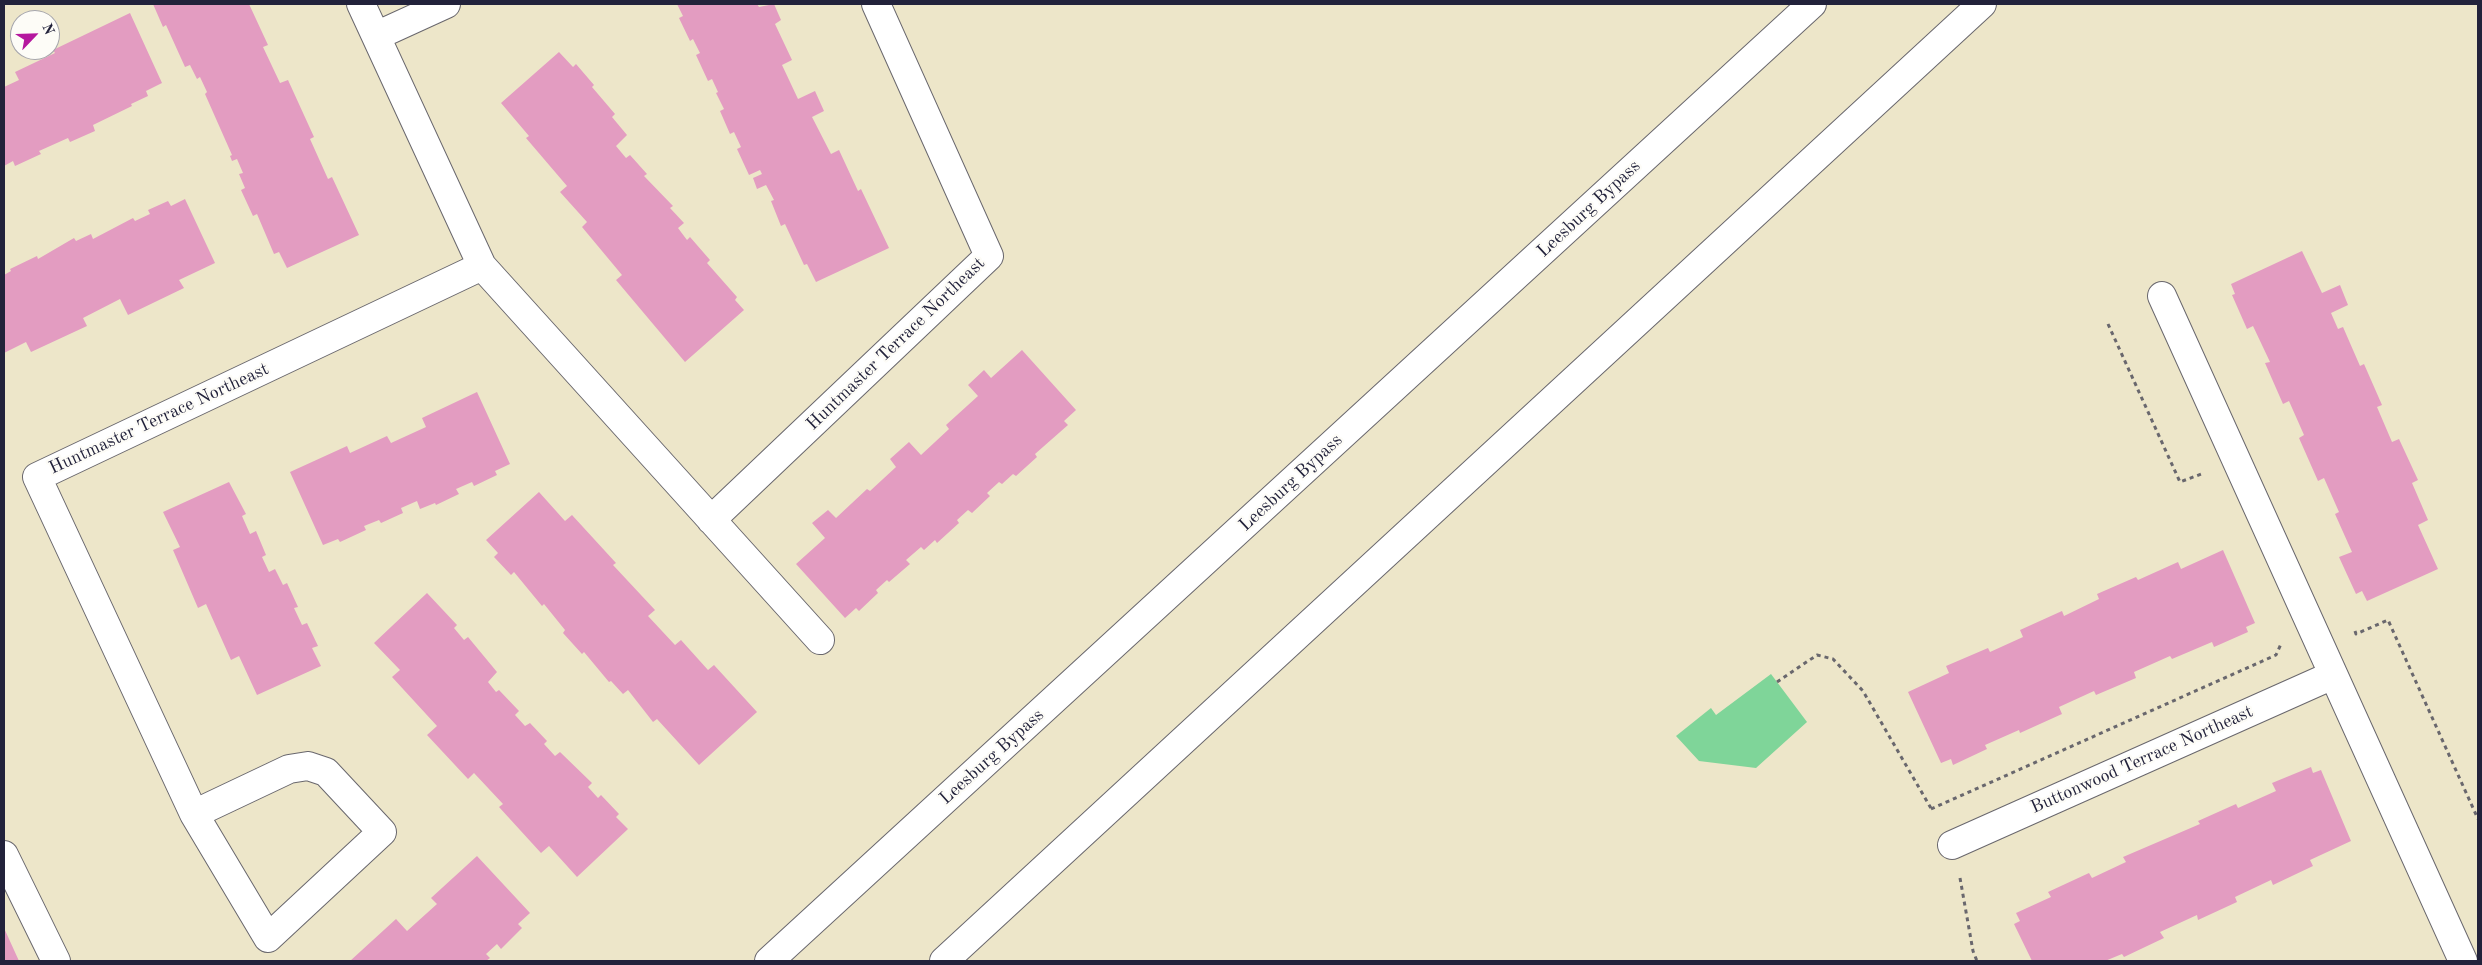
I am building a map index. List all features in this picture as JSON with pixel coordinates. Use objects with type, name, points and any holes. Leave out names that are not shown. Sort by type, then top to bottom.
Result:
[{"type":"main road","points":[[361,4],[482,266],[820,640]]},
{"type":"main road","points":[[376,36],[446,4]]},
{"type":"main road","name":"Huntmaster Terrace Northeast","points":[[711,520],[989,256],[876,4]]},
{"type":"main road","name":"Leesburg Bypass","points":[[769,961],[1812,4]]},
{"type":"main road","points":[[944,961],[1982,4]]},
{"type":"main road","name":"Huntmaster Terrace Northeast","points":[[194,814],[289,769],[308,766],[326,772],[382,832],[268,938],[194,814],[37,477],[482,266]]},
{"type":"main road","points":[[2162,296],[2463,961]]},
{"type":"main road","name":"Buttonwood Terrace Northeast","points":[[1952,844],[2333,675]]},
{"type":"main road","points":[[4,854],[56,961]]},
{"type":"path","points":[[2108,324],[2180,482],[2208,471]]},
{"type":"path","points":[[2352,625],[2356,634],[2388,620],[2478,820]]},
{"type":"path","points":[[1931,809],[2276,656],[2281,644],[2280,636]]},
{"type":"path","points":[[1777,682],[1817,655],[1833,659],[1863,691],[1935,818]]},
{"type":"path","points":[[1959,873],[1966,902],[1973,951],[1978,961]]},
{"type":"green space","points":[[1771,674],[1807,722],[1756,768],[1699,761],[1676,736],[1711,708],[1716,715]]},
{"type":"building","points":[[153,4],[249,4],[268,45],[263,47],[280,83],[288,80],[314,137],[310,139],[328,179],[332,177],[359,235],[287,268],[279,252],[274,254],[257,214],[253,216],[241,190],[245,188],[239,174],[243,173],[237,159],[232,161],[230,156],[232,155],[205,94],[207,92],[200,77],[197,79],[190,65],[185,67],[166,25],[163,27]]},
{"type":"building","points":[[677,4],[757,4],[759,7],[774,4],[781,20],[775,24],[792,60],[782,65],[798,99],[815,91],[824,111],[812,117],[831,154],[839,150],[858,191],[861,189],[889,248],[816,282],[807,264],[804,265],[785,224],[781,226],[771,201],[774,200],[766,185],[757,189],[753,178],[762,174],[760,170],[749,175],[737,149],[741,147],[734,132],[730,134],[720,111],[724,109],[716,93],[718,92],[712,79],[708,81],[696,55],[700,53],[693,39],[690,41],[679,18],[683,16]]},
{"type":"building","points":[[130,13],[162,83],[146,91],[148,96],[131,104],[132,106],[93,125],[95,131],[70,142],[68,138],[39,151],[41,154],[15,166],[13,161],[4,166],[4,87],[19,80],[15,72],[40,60],[60,60],[60,47]]},
{"type":"building","points":[[559,52],[573,67],[576,64],[594,85],[592,87],[615,114],[612,117],[627,135],[616,146],[626,158],[630,155],[647,174],[644,176],[673,206],[670,208],[684,223],[678,228],[687,240],[690,237],[710,260],[707,263],[737,297],[735,300],[744,310],[685,362],[616,280],[622,275],[582,227],[587,222],[560,192],[567,186],[526,138],[529,136],[501,103]]},
{"type":"building","points":[[185,199],[215,263],[179,280],[184,288],[128,315],[120,299],[83,318],[87,326],[31,352],[26,342],[4,353],[4,275],[11,271],[10,269],[37,256],[38,259],[74,238],[76,241],[91,234],[93,239],[133,218],[135,221],[150,214],[148,210],[168,201],[171,206]]},
{"type":"building","points":[[2302,251],[2322,293],[2340,285],[2348,305],[2331,313],[2338,329],[2343,327],[2360,366],[2364,364],[2382,405],[2377,407],[2392,442],[2399,439],[2418,480],[2412,483],[2428,520],[2418,525],[2438,569],[2367,601],[2362,591],[2356,594],[2339,557],[2352,552],[2335,514],[2339,512],[2324,478],[2318,481],[2299,438],[2304,435],[2289,401],[2283,404],[2265,363],[2270,362],[2253,326],[2247,329],[2232,295],[2235,294],[2231,284]]},
{"type":"building","points":[[1022,350],[1076,410],[1064,421],[1068,425],[1035,454],[1037,457],[1016,476],[1013,474],[1002,484],[999,482],[987,493],[990,496],[972,513],[968,510],[957,520],[959,523],[937,543],[935,540],[924,550],[921,547],[906,560],[910,564],[889,582],[887,580],[876,590],[878,593],[859,611],[856,608],[845,618],[796,564],[825,538],[812,523],[828,510],[836,518],[867,489],[870,491],[896,467],[890,459],[909,442],[921,455],[949,429],[946,425],[978,396],[968,385],[984,370],[991,378]]},
{"type":"building","points":[[477,392],[510,464],[495,471],[497,475],[474,486],[472,482],[456,489],[459,494],[436,505],[435,503],[420,509],[417,501],[401,508],[403,513],[381,523],[379,520],[364,526],[366,530],[340,542],[338,539],[323,545],[290,472],[347,446],[350,453],[387,436],[391,443],[426,427],[422,418]]},
{"type":"building","points":[[229,482],[246,514],[242,516],[250,534],[256,531],[266,555],[262,557],[269,572],[275,569],[283,585],[287,583],[298,607],[294,608],[302,625],[307,623],[318,646],[312,648],[321,666],[257,695],[239,656],[231,660],[206,604],[198,608],[173,550],[180,547],[163,512]]},
{"type":"building","points":[[539,492],[565,521],[572,515],[616,563],[613,565],[655,610],[648,616],[675,645],[681,640],[708,670],[714,665],[757,712],[699,765],[657,719],[653,722],[628,690],[623,694],[611,681],[609,682],[584,652],[582,654],[563,633],[565,630],[544,604],[542,606],[514,572],[511,575],[494,557],[498,553],[486,540]]},
{"type":"building","points":[[2223,550],[2255,623],[2246,627],[2248,632],[2214,647],[2212,642],[2172,659],[2170,656],[2134,672],[2136,678],[2096,695],[2094,691],[2059,707],[2062,714],[2020,733],[2019,730],[1985,745],[1987,749],[1953,765],[1951,759],[1941,763],[1908,692],[1949,673],[1946,666],[1988,648],[1990,652],[2023,637],[2020,630],[2062,611],[2064,616],[2099,599],[2097,594],[2136,577],[2138,580],[2178,562],[2181,569]]},
{"type":"building","points":[[427,593],[457,625],[454,628],[464,640],[468,637],[497,672],[488,682],[496,692],[499,690],[519,711],[515,715],[525,726],[530,723],[547,741],[544,744],[555,756],[560,752],[592,783],[588,787],[598,798],[601,795],[619,814],[616,817],[628,829],[577,877],[549,846],[541,853],[499,807],[503,804],[474,773],[468,779],[427,735],[437,726],[392,677],[400,670],[374,643]]},
{"type":"building","points":[[2311,767],[2313,773],[2321,770],[2351,841],[2310,860],[2313,866],[2273,885],[2271,880],[2235,897],[2237,902],[2198,920],[2197,915],[2160,932],[2164,938],[2124,957],[2122,954],[2105,961],[2032,961],[2014,924],[2020,921],[2016,913],[2051,897],[2048,892],[2089,873],[2092,878],[2126,862],[2123,857],[2200,824],[2198,821],[2236,804],[2238,808],[2276,791],[2272,783]]},
{"type":"building","points":[[477,856],[530,913],[518,924],[522,928],[501,949],[497,944],[486,954],[490,958],[486,961],[350,961],[396,919],[407,931],[437,904],[431,898]]},
{"type":"building","points":[[4,928],[19,961],[4,961]]}]
